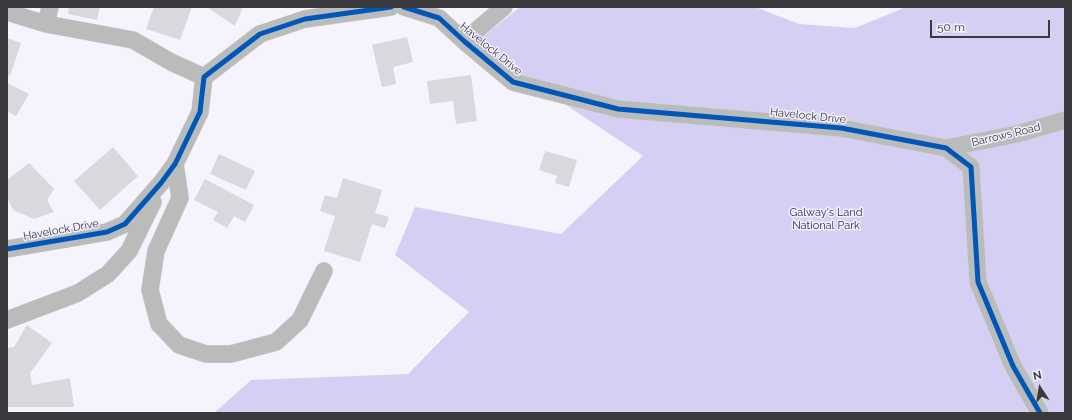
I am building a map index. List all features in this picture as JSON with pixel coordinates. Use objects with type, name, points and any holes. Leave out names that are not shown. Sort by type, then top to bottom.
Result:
[{"type":"street","points":[[46,24],[50,7]]},
{"type":"street","points":[[7,12],[46,24],[133,40],[171,62],[204,77],[260,34],[305,19],[391,7]]},
{"type":"street","name":"Havelock Drive","points":[[404,7],[438,18],[513,82],[618,109],[841,128],[946,148],[971,167],[978,282],[1013,366],[1040,413]]},
{"type":"street","points":[[464,41],[504,7]]},
{"type":"street","name":"Havelock Drive","points":[[7,250],[107,232],[125,224],[176,164],[200,112],[204,77]]},
{"type":"street","name":"Barrows Road","points":[[946,148],[1018,134],[1065,120]]},
{"type":"street","points":[[176,164],[180,198],[156,251],[150,290],[159,324],[179,345],[206,354],[231,354],[276,342],[300,320],[324,271]]},
{"type":"street","points":[[7,320],[78,293],[108,274],[129,251],[161,183]]},
{"type":"green space","name":"Galway's Land National Park","points":[[520,7],[755,7],[799,24],[855,28],[906,7],[1065,7],[1065,413],[214,413],[251,380],[408,374],[469,312],[395,255],[415,207],[561,234],[643,156],[474,44]]},
{"type":"building","points":[[69,7],[100,7],[97,20],[68,14]]},
{"type":"building","points":[[154,7],[192,7],[180,40],[146,29]]},
{"type":"building","points":[[207,7],[243,7],[235,26]]},
{"type":"building","points":[[407,37],[413,62],[393,67],[396,84],[382,87],[372,45]]},
{"type":"building","points":[[7,38],[21,43],[10,76],[7,75]]},
{"type":"building","points":[[471,75],[477,121],[456,124],[453,101],[430,104],[427,81]]},
{"type":"building","points":[[7,83],[29,94],[16,116],[7,111]]},
{"type":"building","points":[[113,147],[138,176],[100,210],[74,181]]},
{"type":"building","points":[[545,151],[577,160],[569,187],[555,183],[557,176],[539,170]]},
{"type":"building","points":[[219,154],[255,171],[246,190],[210,174]]},
{"type":"building","points":[[29,163],[54,189],[47,200],[54,212],[34,219],[13,210],[7,197],[7,180]]},
{"type":"building","points":[[343,178],[382,190],[375,213],[389,217],[385,228],[372,224],[360,262],[324,251],[335,216],[320,211],[325,195],[337,198]]},
{"type":"building","points":[[205,179],[254,205],[245,222],[234,216],[227,228],[213,220],[218,212],[194,200]]},
{"type":"building","points":[[27,325],[52,343],[30,373],[32,385],[70,378],[74,407],[7,407],[7,348],[14,347]]},
{"type":"cycle path","points":[[7,249],[107,232],[125,224],[161,183],[175,164],[200,112],[204,77],[260,34],[305,19],[391,7]]},
{"type":"cycle path","points":[[404,7],[439,18],[513,82],[618,109],[841,128],[946,148],[971,167],[978,282],[1013,366],[1040,413]]}]
